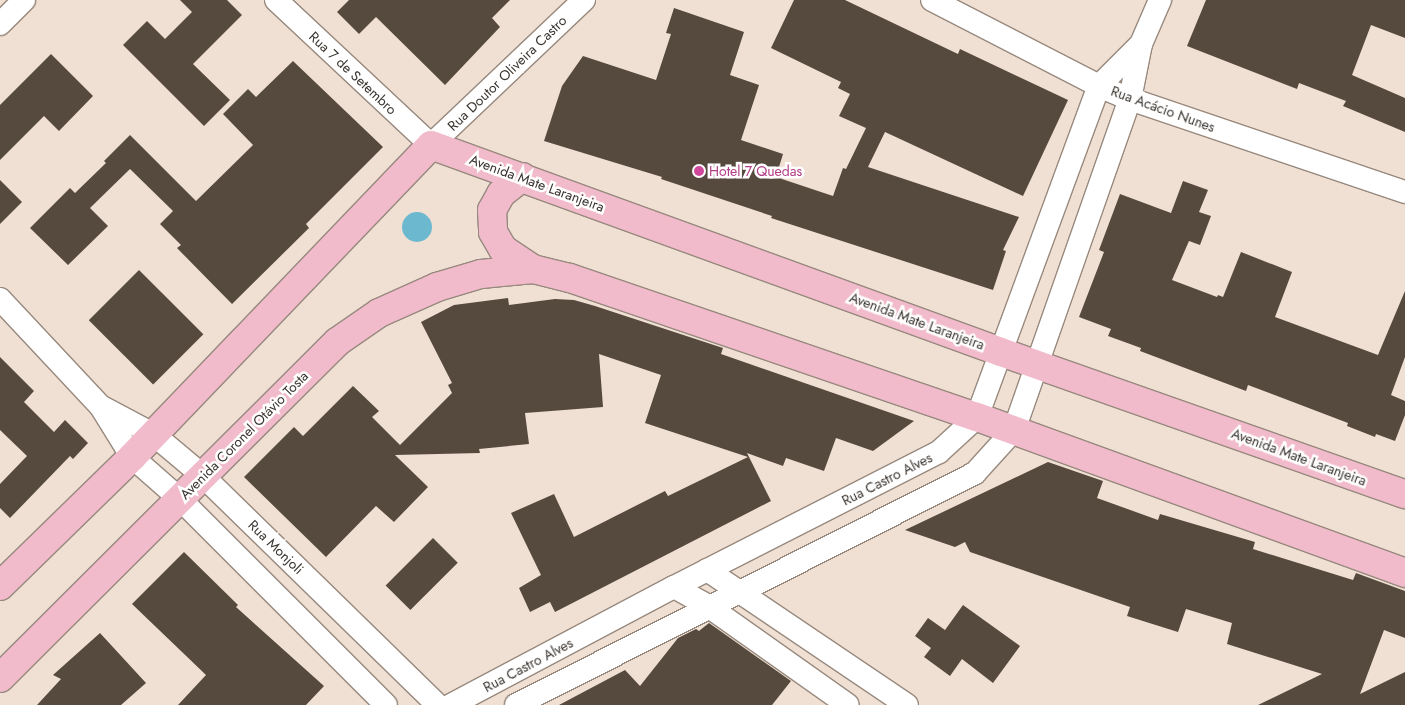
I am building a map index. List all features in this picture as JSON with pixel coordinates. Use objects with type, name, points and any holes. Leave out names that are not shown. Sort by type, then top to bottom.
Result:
[{"type":"main road","name":"Avenida Mate Laranjeira","points":[[431,146],[522,177],[1001,352],[1405,494]]},
{"type":"main road","points":[[0,586],[132,457],[431,146]]},
{"type":"main road","points":[[522,177],[501,194],[492,210],[493,232],[503,249],[533,269],[570,278],[977,417],[1405,573]]},
{"type":"main road","name":"Avenida Coronel Otávio Tosta","points":[[0,678],[337,342],[379,313],[437,287],[482,274],[533,269]]},
{"type":"street","points":[[0,24],[24,0]]},
{"type":"street","name":"Rua 7 de Setembro","points":[[276,0],[431,146]]},
{"type":"street","name":"Rua Doutor Oliveira Castro","points":[[431,146],[584,0]]},
{"type":"street","name":"Rua Acácio Nunes","points":[[932,0],[1099,86],[1130,99],[1405,192]]},
{"type":"street","name":"Rua Castro Alves","points":[[516,705],[708,606],[975,473],[1014,430],[1130,99],[1141,44],[1160,0]]},
{"type":"street","name":"Rua Castro Alves","points":[[451,705],[674,587],[940,452],[977,417],[1099,86],[1141,44]]},
{"type":"street","name":"Rua Monjoli","points":[[0,298],[101,407],[132,457],[180,499],[386,705]]},
{"type":"street","name":"Rua Monjoli","points":[[101,407],[153,434],[203,476],[438,705]]},
{"type":"street","points":[[707,570],[907,705]]},
{"type":"street","points":[[674,587],[708,606],[848,705]]},
{"type":"street","points":[[566,644],[583,671]]},
{"type":"water","points":[[417,212],[423,213],[431,221],[431,233],[423,241],[417,242],[411,241],[403,233],[402,227],[403,221],[411,213]]},
{"type":"building","points":[[180,0],[227,0],[242,15],[193,64],[230,100],[204,126],[123,45],[147,21],[165,39],[192,12]]},
{"type":"building","points":[[349,0],[510,0],[492,18],[500,27],[445,85],[376,17],[359,34],[337,12]]},
{"type":"building","points":[[794,0],[845,0],[958,54],[960,49],[1068,100],[1023,196],[885,132],[868,167],[1019,217],[1003,250],[1006,251],[993,290],[771,218],[772,216],[661,179],[662,177],[544,141],[562,86],[583,56],[656,80],[671,34],[666,33],[674,8],[744,32],[730,75],[759,85],[741,140],[783,154],[776,177],[833,196],[843,168],[846,169],[866,128],[839,116],[850,94],[838,88],[841,82],[771,48]]},
{"type":"building","points":[[1206,0],[1405,0],[1405,38],[1371,25],[1352,75],[1405,98],[1405,132],[1343,106],[1346,101],[1299,83],[1297,89],[1187,46]]},
{"type":"building","points":[[51,54],[93,96],[59,131],[44,116],[0,160],[0,105]]},
{"type":"building","points":[[293,61],[383,147],[306,224],[309,228],[232,304],[177,248],[181,245],[160,224],[173,211],[130,169],[90,208],[108,226],[68,265],[30,228],[70,188],[75,193],[106,163],[104,161],[130,135],[196,201],[253,145],[223,114],[248,89],[256,97]]},
{"type":"building","points":[[0,180],[22,202],[0,224]]},
{"type":"building","points":[[1183,181],[1208,190],[1199,212],[1211,216],[1200,245],[1189,241],[1172,280],[1217,297],[1218,295],[1223,297],[1241,252],[1292,272],[1275,317],[1378,355],[1405,291],[1405,357],[1391,395],[1405,401],[1405,415],[1395,441],[1376,434],[1375,437],[1347,426],[1348,423],[1248,385],[1246,391],[1140,351],[1141,348],[1108,336],[1111,329],[1079,317],[1104,252],[1099,250],[1120,194],[1171,213]]},
{"type":"building","points":[[139,270],[203,334],[153,385],[89,320]]},
{"type":"building","points":[[508,298],[509,305],[555,299],[574,300],[595,306],[723,348],[721,354],[914,421],[873,451],[836,438],[824,471],[786,458],[783,466],[747,453],[771,501],[555,612],[550,602],[530,612],[519,588],[541,575],[511,513],[554,494],[574,537],[665,491],[668,496],[748,457],[645,423],[661,375],[599,354],[603,407],[525,413],[529,444],[479,449],[480,453],[395,455],[428,487],[394,522],[376,506],[326,557],[244,477],[294,427],[303,436],[353,386],[379,411],[372,417],[400,445],[452,393],[448,385],[452,383],[421,322],[454,305]]},
{"type":"building","points":[[0,357],[34,391],[24,402],[54,432],[65,420],[88,443],[73,459],[70,456],[10,518],[0,508],[0,484],[27,456],[0,430]]},
{"type":"building","points":[[1048,462],[1103,481],[1097,498],[1158,520],[1160,514],[1255,542],[1253,549],[1353,580],[1356,573],[1405,591],[1405,638],[1384,630],[1360,694],[1405,672],[1405,705],[1258,705],[1322,674],[1227,644],[1232,623],[1186,609],[1178,632],[1127,616],[1130,607],[970,552],[965,542],[955,547],[905,530]]},
{"type":"building","points":[[433,538],[458,563],[410,610],[386,585]]},
{"type":"building","points":[[184,552],[238,605],[236,607],[324,686],[306,705],[178,705],[206,675],[132,604]]},
{"type":"building","points":[[963,605],[1020,646],[993,683],[962,659],[950,676],[924,657],[931,648],[915,636],[928,618],[945,630]]},
{"type":"building","points":[[709,623],[791,681],[772,705],[559,705],[625,670],[640,686],[678,638],[696,629],[699,631]]},
{"type":"building","points":[[100,633],[146,683],[121,705],[37,705],[61,679],[53,675]]},
{"type":"place","name":"Hotel 7 Quedas","points":[[699,171]]}]
